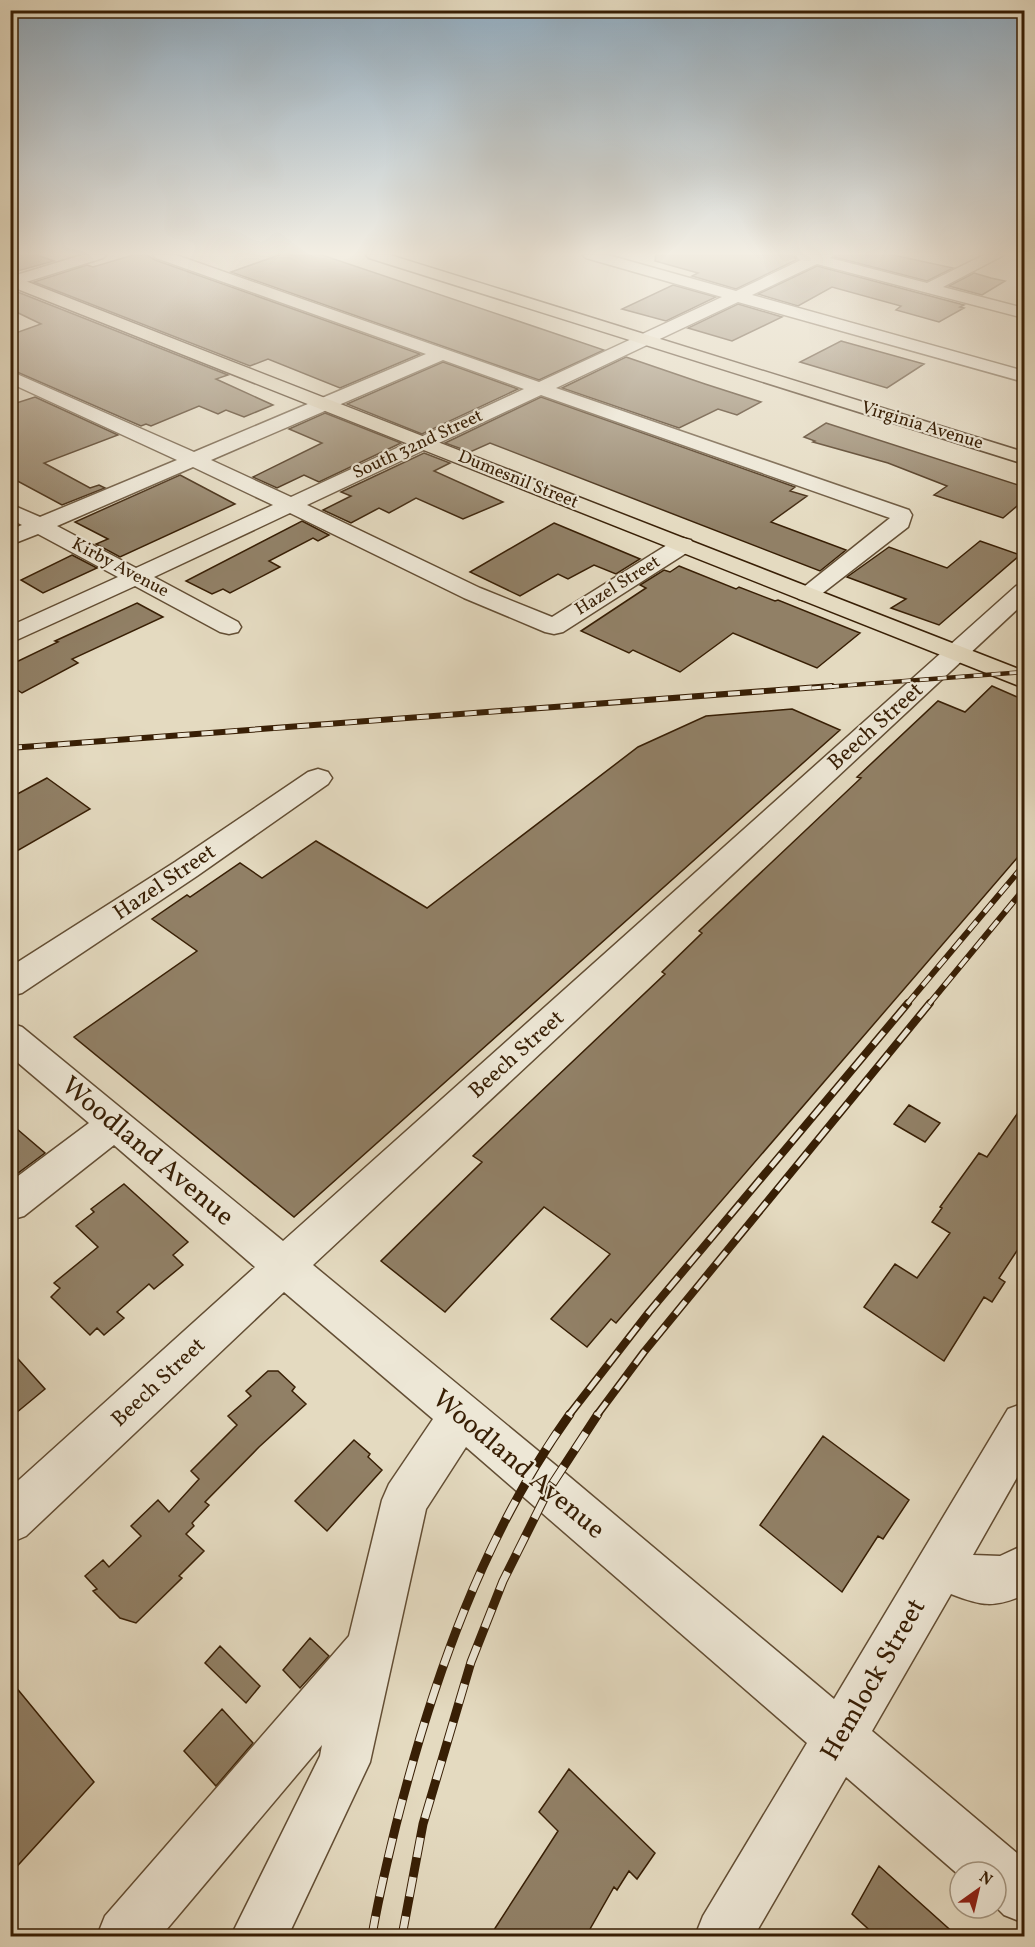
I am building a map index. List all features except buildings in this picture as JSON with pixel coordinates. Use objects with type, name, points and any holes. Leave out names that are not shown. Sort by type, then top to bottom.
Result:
[{"type":"main road","name":"Dumesnil Street","points":[[177,346],[1024,680]]},
{"type":"main road","name":"Virginia Avenue","points":[[666,346],[1024,458]]},
{"type":"street","points":[[419,346],[902,514],[900,522],[807,594]]},
{"type":"street","name":"South 32nd Street","points":[[10,636],[629,346]]},
{"type":"street","points":[[914,346],[1024,377]]},
{"type":"street","points":[[10,538],[442,354]]},
{"type":"street","points":[[10,376],[290,505]]},
{"type":"street","name":"Hazel Street","points":[[290,505],[472,593],[554,627],[683,545]]},
{"type":"street","name":"Kirby Avenue","points":[[10,510],[229,627]]},
{"type":"street","name":"Beech Street","points":[[10,1520],[1024,591]]},
{"type":"street","name":"Hazel Street","points":[[10,984],[186,869],[318,778]]},
{"type":"street","name":"Woodland Avenue","points":[[10,1036],[460,1417],[549,1489],[1024,1895]]},
{"type":"street","points":[[10,1204],[115,1124]]},
{"type":"street","points":[[260,1936],[344,1761],[405,1500],[460,1417]]},
{"type":"street","name":"Hemlock Street","points":[[723,1936],[1024,1424]]},
{"type":"street","points":[[942,1565],[980,1583],[1009,1580],[1024,1569]]},
{"type":"street","points":[[124,1936],[371,1649]]},
{"type":"railway","points":[[812,688],[1024,672]]},
{"type":"railway","points":[[10,748],[832,686]]},
{"type":"railway","points":[[907,1004],[1024,865]]},
{"type":"railway","points":[[929,1004],[1024,889]]},
{"type":"railway","points":[[569,1415],[649,1312],[908,1003]]},
{"type":"railway","points":[[597,1415],[644,1352],[930,1003]]},
{"type":"railway","points":[[372,1936],[386,1867],[410,1771],[426,1717],[464,1611],[511,1509],[570,1414]]},
{"type":"railway","points":[[402,1936],[423,1824],[471,1662],[503,1581],[549,1489],[598,1414]]}]
